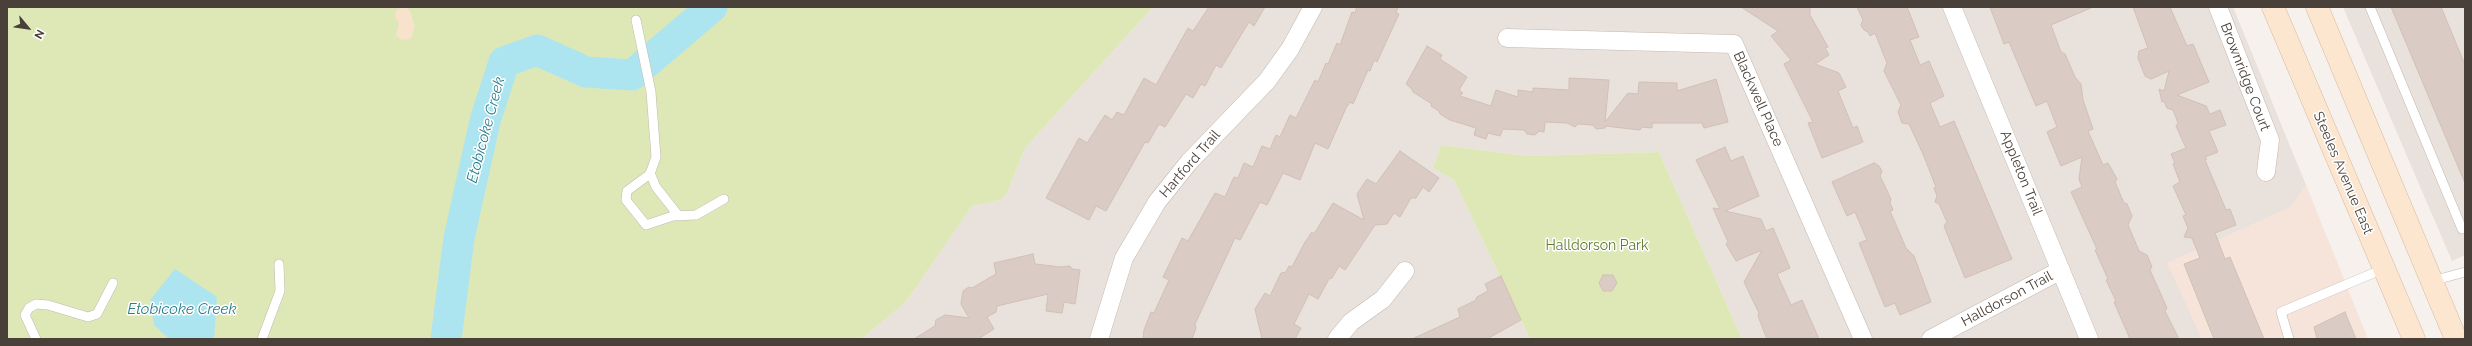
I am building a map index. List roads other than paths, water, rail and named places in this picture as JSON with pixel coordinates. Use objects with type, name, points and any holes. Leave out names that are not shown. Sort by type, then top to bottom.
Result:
[{"type":"main road","points":[[2316,7],[2456,339]]},
{"type":"main road","name":"Steeles Avenue East","points":[[2276,8],[2383,269],[2414,339]]},
{"type":"street","name":"Hartford Trail","points":[[1099,339],[1124,258],[1157,202],[1189,162],[1267,81],[1290,50],[1313,7]]},
{"type":"street","name":"Appleton Trail","points":[[1952,7],[2089,339]]},
{"type":"street","name":"Brownridge Court","points":[[2218,7],[2270,140],[2266,172]]},
{"type":"street","name":"Blackwell Place","points":[[1507,38],[1734,44],[1863,339]]},
{"type":"street","name":"Halldorson Trail","points":[[1931,339],[2061,270]]},
{"type":"street","points":[[1337,339],[1351,322],[1383,299],[1405,271]]},
{"type":"lane","points":[[2370,7],[2462,229],[2465,228]]},
{"type":"lane","points":[[636,20],[651,92],[656,157],[650,173],[627,191],[625,197],[646,225],[655,221],[678,216],[696,216],[724,199]]},
{"type":"lane","points":[[650,173],[656,186],[678,216]]},
{"type":"lane","points":[[262,339],[280,291],[279,264]]},
{"type":"lane","points":[[2289,339],[2281,312],[2383,269]]},
{"type":"lane","points":[[2432,281],[2465,272]]},
{"type":"lane","points":[[36,339],[25,315],[29,308],[36,304],[48,305],[88,317],[97,314],[113,283]]},
{"type":"water","name":"Etobicoke Creek","points":[[175,269],[217,297],[214,339],[166,339],[167,337],[154,325],[150,300]]},
{"type":"waterway","name":"Etobicoke Creek","points":[[446,339],[459,238],[485,121],[504,62],[537,50],[586,72],[632,75],[712,7]]},
{"type":"park label","name":"Halldorson Park","points":[[1597,246]]}]
